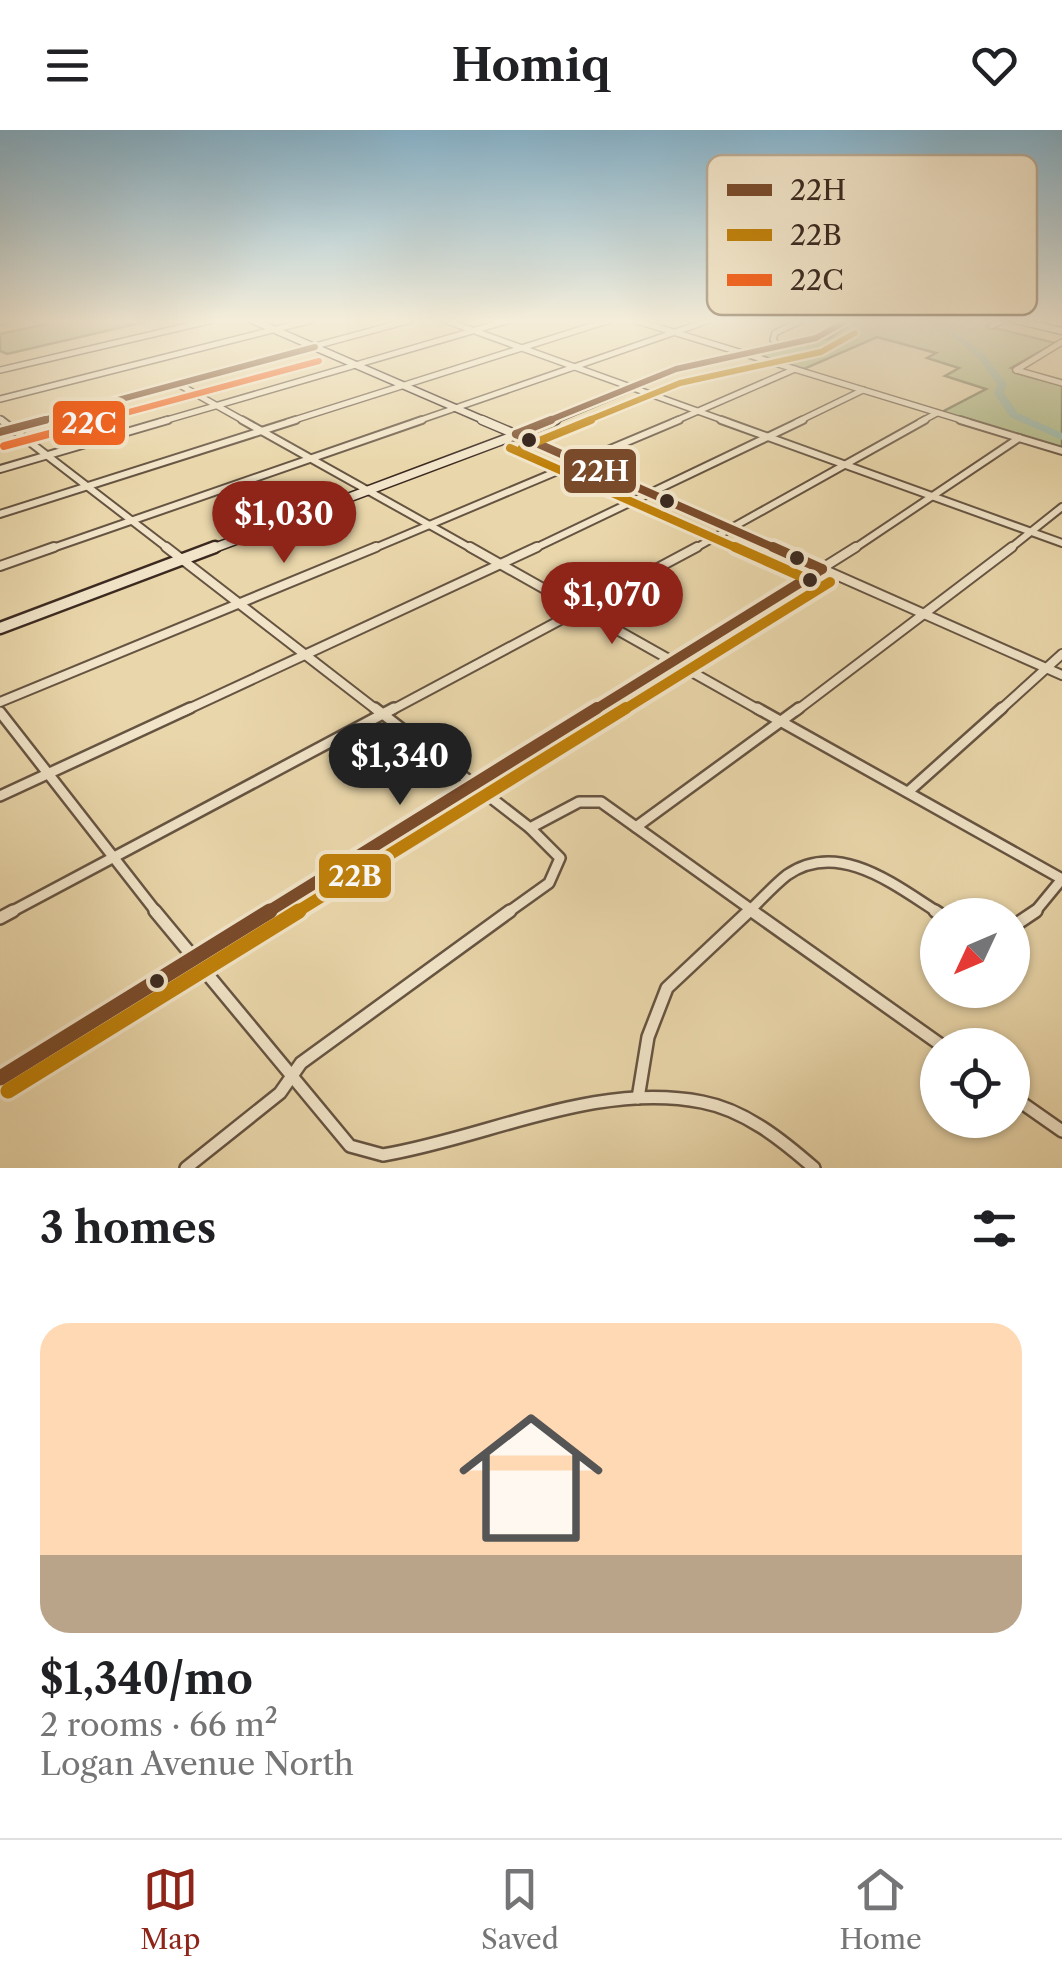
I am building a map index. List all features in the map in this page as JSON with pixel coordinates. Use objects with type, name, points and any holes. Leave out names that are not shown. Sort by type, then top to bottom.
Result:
[{"type":"street","points":[[0,399],[122,368]]},
{"type":"street","points":[[0,432],[235,368]]},
{"type":"street","points":[[0,469],[349,368]]},
{"type":"street","points":[[364,368],[1062,675]]},
{"type":"street","points":[[0,514],[462,368]]},
{"type":"street","points":[[0,566],[572,368]]},
{"type":"street","points":[[580,368],[1062,542]]},
{"type":"street","points":[[0,628],[682,368]]},
{"type":"street","points":[[1019,368],[1016,370],[1062,383]]},
{"type":"street","points":[[0,702],[432,525],[795,369],[1062,451]]},
{"type":"street","points":[[178,384],[1062,879],[1030,917]]},
{"type":"street","points":[[0,796],[652,494],[862,390]]},
{"type":"street","points":[[0,918],[731,529],[937,412]]},
{"type":"street","points":[[0,419],[475,784],[560,858],[549,883],[301,1063],[280,1093],[186,1168]]},
{"type":"street","points":[[0,1078],[822,569],[1019,438]]},
{"type":"street","points":[[636,827],[927,615],[1062,507]]},
{"type":"street","points":[[908,792],[1062,654]]},
{"type":"street","points":[[0,712],[193,959],[350,1146],[384,1155],[638,1098],[673,1096],[734,1112],[764,1128],[814,1168]]},
{"type":"street","points":[[530,828],[588,799],[614,805],[636,827],[920,1030]]},
{"type":"street","points":[[638,1098],[648,1037],[667,988],[750,909],[801,867],[832,862],[866,869],[920,902]]},
{"type":"street","points":[[1030,1109],[1062,1131]]},
{"type":"green space","points":[[958,368],[1012,368],[1062,385],[1062,449],[942,412],[986,389],[945,376]]},
{"type":"waterway","points":[[990,368],[1002,384],[999,393],[1014,415],[1062,437]]},
{"type":"transit line","name":"22H","points":[[0,432],[236,368]]},
{"type":"transit line","name":"22C","points":[[4,446],[291,368]]},
{"type":"transit line","name":"22H","points":[[516,434],[679,368]]},
{"type":"transit line","name":"22B","points":[[522,448],[680,383],[746,368]]},
{"type":"transit line","name":"22H","points":[[516,434],[822,569]]},
{"type":"transit line","name":"22B","points":[[510,448],[816,583]]},
{"type":"transit line","name":"22H","points":[[0,1078],[822,569]]},
{"type":"transit line","name":"22B","points":[[8,1091],[830,582]]}]
